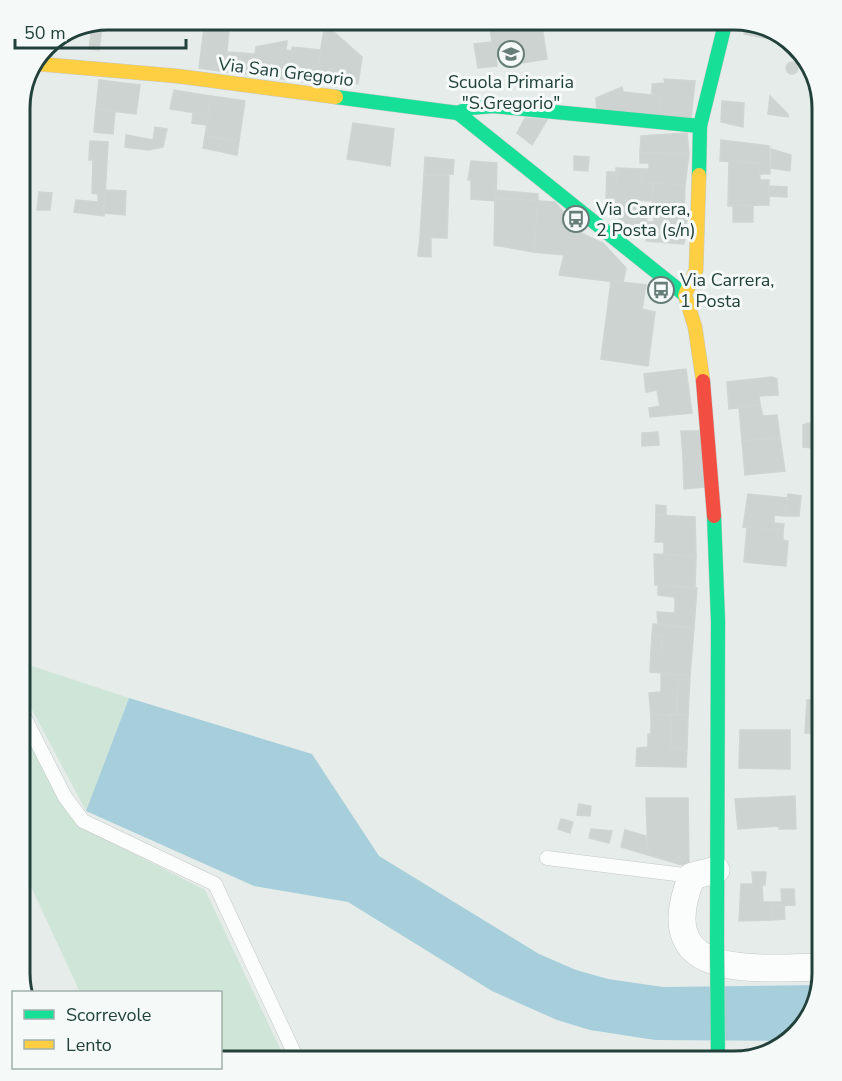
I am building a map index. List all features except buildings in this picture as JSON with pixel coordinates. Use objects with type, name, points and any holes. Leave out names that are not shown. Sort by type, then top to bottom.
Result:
[{"type":"street","points":[[684,295],[696,270],[700,126],[724,30]]},
{"type":"street","name":"Via San Gregorio","points":[[44,64],[177,76],[458,113]]},
{"type":"street","points":[[700,126],[493,106],[470,108],[458,113],[684,295],[698,331],[714,492],[717,572],[704,873],[717,945],[718,1051]]},
{"type":"street","points":[[704,873],[684,894],[681,923],[685,940],[699,954],[732,966],[812,967]]},
{"type":"lane","points":[[30,729],[64,797],[83,820],[215,884],[293,1051]]},
{"type":"lane","points":[[547,858],[704,873]]},
{"type":"green space","points":[[30,665],[129,698],[86,811],[30,706]]},
{"type":"green space","points":[[30,742],[58,800],[76,824],[205,890],[281,1051],[222,1051],[222,991],[80,991],[30,884]]},
{"type":"water","points":[[129,698],[312,754],[379,856],[539,954],[576,970],[608,979],[663,987],[810,985],[808,998],[793,1024],[772,1041],[655,1040],[590,1030],[557,1020],[492,991],[348,902],[254,886],[86,811]]},
{"type":"traffic: fast","points":[[699,175],[700,126],[724,30]]},
{"type":"traffic: fast","points":[[336,97],[458,113],[470,108],[493,106],[700,126]]},
{"type":"traffic: fast","points":[[458,113],[685,295]]},
{"type":"traffic: fast","points":[[714,516],[718,621],[717,945]]},
{"type":"traffic: fast","points":[[717,945],[718,1051]]},
{"type":"traffic: slow","points":[[44,64],[177,76],[336,97]]},
{"type":"traffic: slow","points":[[699,175],[696,270],[685,295],[695,327],[703,381]]},
{"type":"traffic: jam","points":[[703,381],[714,516]]},
{"type":"place","name":"Scuola Primaria \"S.Gregorio\"","points":[[511,54]]},
{"type":"place","name":"Via Carrera, 2 Posta (s/n)","points":[[576,219]]},
{"type":"place","name":"Via Carrera, 1 Posta","points":[[661,290]]}]
